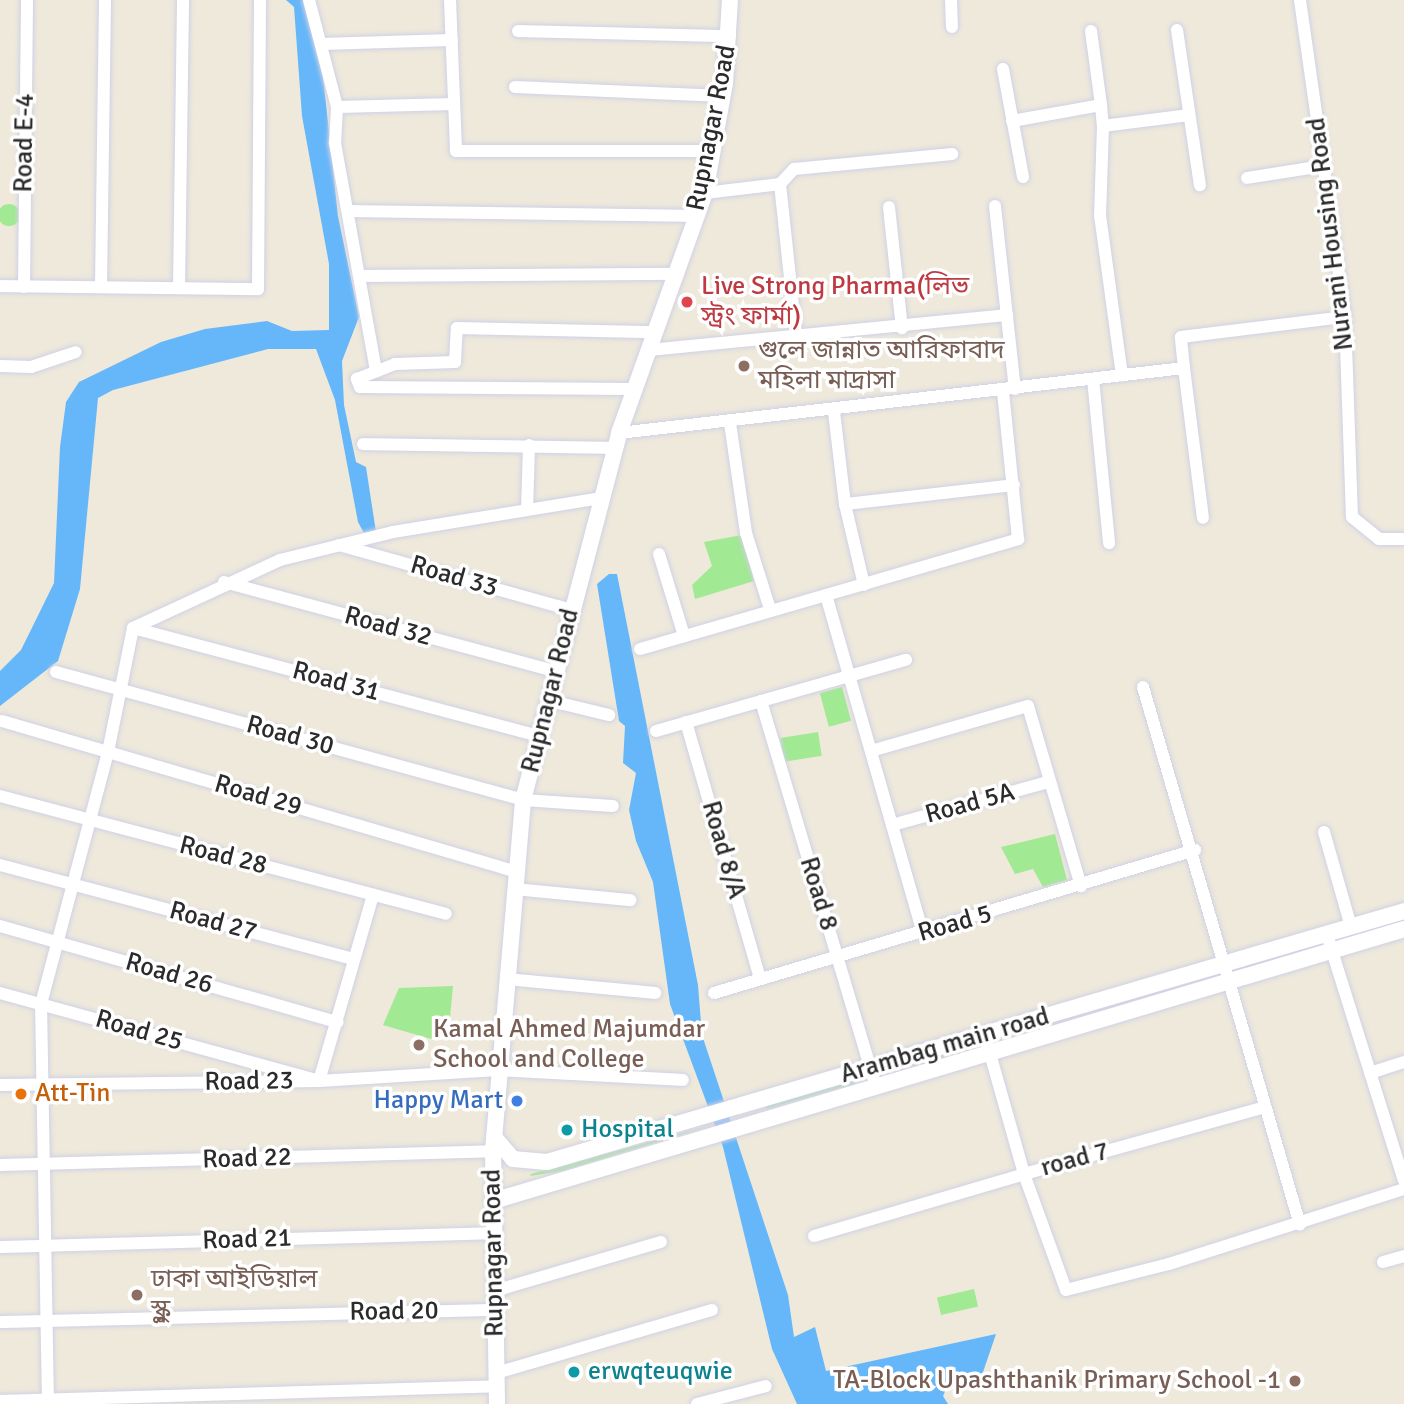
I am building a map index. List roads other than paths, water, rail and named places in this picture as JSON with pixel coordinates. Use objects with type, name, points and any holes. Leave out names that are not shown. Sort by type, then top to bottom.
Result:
[{"type":"street","name":"Road E-4","points":[[24,286],[27,0]]},
{"type":"street","points":[[101,287],[105,0]]},
{"type":"street","points":[[179,288],[183,0]]},
{"type":"street","points":[[0,286],[258,289],[260,0]]},
{"type":"street","points":[[309,0],[337,107],[335,143],[352,211],[376,371]]},
{"type":"street","points":[[450,0],[456,150],[711,151]]},
{"type":"street","name":"Rupnagar Road","points":[[497,1404],[494,1144],[515,889],[514,871],[523,800],[553,671],[617,441],[633,389],[678,274],[705,193],[723,96],[730,36],[730,0]]},
{"type":"street","points":[[951,0],[952,27]]},
{"type":"street","name":"Nurani Housing Road","points":[[1300,0],[1345,317],[1352,517],[1379,539],[1404,539]]},
{"type":"street","points":[[1177,30],[1200,185]]},
{"type":"street","points":[[518,31],[730,36]]},
{"type":"street","points":[[1091,31],[1103,126],[1100,215],[1122,376]]},
{"type":"street","points":[[321,44],[452,40]]},
{"type":"street","points":[[1003,69],[1023,177]]},
{"type":"street","points":[[515,87],[723,96]]},
{"type":"street","points":[[337,107],[454,104]]},
{"type":"street","points":[[1012,121],[1101,105]]},
{"type":"street","points":[[1103,126],[1189,115]]},
{"type":"street","points":[[705,193],[780,184],[794,169],[952,154]]},
{"type":"street","points":[[1247,178],[1323,166]]},
{"type":"street","points":[[780,184],[796,334]]},
{"type":"street","points":[[640,649],[1018,539],[1007,315],[995,206]]},
{"type":"street","points":[[889,207],[902,328]]},
{"type":"street","points":[[352,211],[696,216]]},
{"type":"street","points":[[363,276],[678,274]]},
{"type":"street","points":[[650,350],[796,334],[902,328],[1007,315]]},
{"type":"street","points":[[1203,518],[1181,337],[1345,317]]},
{"type":"street","points":[[633,389],[359,387],[357,379],[395,364],[455,362],[457,328],[656,332]]},
{"type":"street","points":[[0,366],[31,366],[76,352]]},
{"type":"street","points":[[363,444],[529,445],[617,441],[730,423],[1184,368]]},
{"type":"street","points":[[1093,379],[1110,543]]},
{"type":"street","points":[[834,412],[845,504],[864,585]]},
{"type":"street","points":[[730,423],[746,533],[770,610]]},
{"type":"street","points":[[527,510],[529,445]]},
{"type":"street","points":[[845,504],[1014,485]]},
{"type":"street","points":[[48,1402],[43,1246],[41,1004],[108,752],[118,689],[133,628],[224,582],[337,545],[600,498]]},
{"type":"street","name":"Road 33","points":[[337,545],[572,610]]},
{"type":"street","points":[[659,554],[684,636]]},
{"type":"street","name":"Road 32","points":[[224,582],[553,671]]},
{"type":"street","points":[[826,595],[923,933]]},
{"type":"street","name":"Road 31","points":[[133,628],[538,736]]},
{"type":"street","points":[[656,731],[906,660]]},
{"type":"street","name":"Road 30","points":[[56,672],[523,800],[613,806]]},
{"type":"street","points":[[1143,687],[1195,850],[1226,972],[1300,1225]]},
{"type":"street","points":[[547,700],[609,715]]},
{"type":"street","name":"Road 8","points":[[761,701],[876,1087]]},
{"type":"street","points":[[870,751],[1026,705],[1081,886]]},
{"type":"street","name":"Road 29","points":[[2,720],[514,871]]},
{"type":"street","name":"Road 8/A","points":[[686,722],[760,978]]},
{"type":"street","name":"Road 5A","points":[[892,825],[1048,782]]},
{"type":"street","name":"Road 28","points":[[0,796],[90,822],[446,914]]},
{"type":"street","points":[[1324,832],[1351,927]]},
{"type":"street","name":"Road 5","points":[[714,993],[1195,850]]},
{"type":"street","name":"Road 27","points":[[0,864],[72,886],[354,959]]},
{"type":"street","points":[[515,889],[630,900]]},
{"type":"street","points":[[319,1081],[373,895]]},
{"type":"street","name":"Arambag main road","points":[[1329,941],[1351,927],[1404,911]]},
{"type":"street","name":"Road 26","points":[[0,926],[338,1022]]},
{"type":"street","name":"Arambag main road","points":[[494,1144],[513,1159],[547,1162],[870,1068],[1226,972],[1329,941],[1404,929]]},
{"type":"street","points":[[1329,941],[1404,1180]]},
{"type":"street","name":"Arambag main road","points":[[493,1201],[990,1054],[1226,972]]},
{"type":"street","points":[[507,979],[655,993]]},
{"type":"street","name":"Road 25","points":[[0,993],[319,1081]]},
{"type":"street","name":"road 7","points":[[985,1036],[1024,1174],[1265,1107]]},
{"type":"street","points":[[1370,1073],[1404,1062]]},
{"type":"street","name":"Road 23","points":[[0,1085],[319,1081],[498,1070],[683,1080]]},
{"type":"street","points":[[735,1108],[741,1128]]},
{"type":"street","name":"Road 22","points":[[0,1165],[494,1144]]},
{"type":"street","points":[[814,1236],[1024,1174],[1066,1290],[1300,1225],[1404,1189]]},
{"type":"street","name":"Road 21","points":[[0,1247],[493,1233]]},
{"type":"street","points":[[494,1290],[661,1242]]},
{"type":"street","points":[[1383,1262],[1404,1256]]},
{"type":"street","name":"Road 20","points":[[0,1322],[494,1310]]},
{"type":"street","points":[[0,1401],[48,1402],[496,1380],[712,1310]]},
{"type":"street","points":[[697,1404],[766,1386]]},
{"type":"water","points":[[286,0],[304,0],[321,57],[338,216],[359,317],[342,361],[344,405],[356,462],[366,467],[376,532],[365,535],[358,522],[335,400],[316,349],[268,349],[113,390],[98,398],[80,589],[58,661],[0,706],[0,671],[21,650],[54,583],[60,447],[66,402],[79,382],[161,342],[205,329],[267,321],[292,331],[329,330],[329,264],[302,116],[294,7]]},
{"type":"water","points":[[609,574],[617,574],[698,985],[702,1035],[788,1295],[794,1337],[815,1327],[826,1371],[996,1334],[981,1378],[950,1380],[943,1396],[948,1404],[797,1404],[772,1349],[723,1147],[670,1004],[653,882],[636,841],[629,810],[636,773],[623,763],[625,726],[619,721],[597,584]]},
{"type":"place","name":"Live Strong Pharma(লিভ স্ট্রং ফার্মা)","points":[[687,302]]},
{"type":"place","name":"গুলে জান্নাত আরিফাবাদ মহিলা মাদ্রাসা","points":[[744,366]]},
{"type":"place","name":"Kamal Ahmed Majumdar School and College","points":[[419,1045]]},
{"type":"place","name":"Att-Tin","points":[[21,1094]]},
{"type":"place","name":"Happy Mart","points":[[517,1101]]},
{"type":"place","name":"Hospital","points":[[567,1130]]},
{"type":"place","name":"ঢাকা আইডিয়াল স্কুল","points":[[137,1295]]},
{"type":"place","name":"erwqteuqwie","points":[[574,1372]]},
{"type":"place","name":"TA-Block Upashthanik Primary School -1","points":[[1295,1381]]}]
